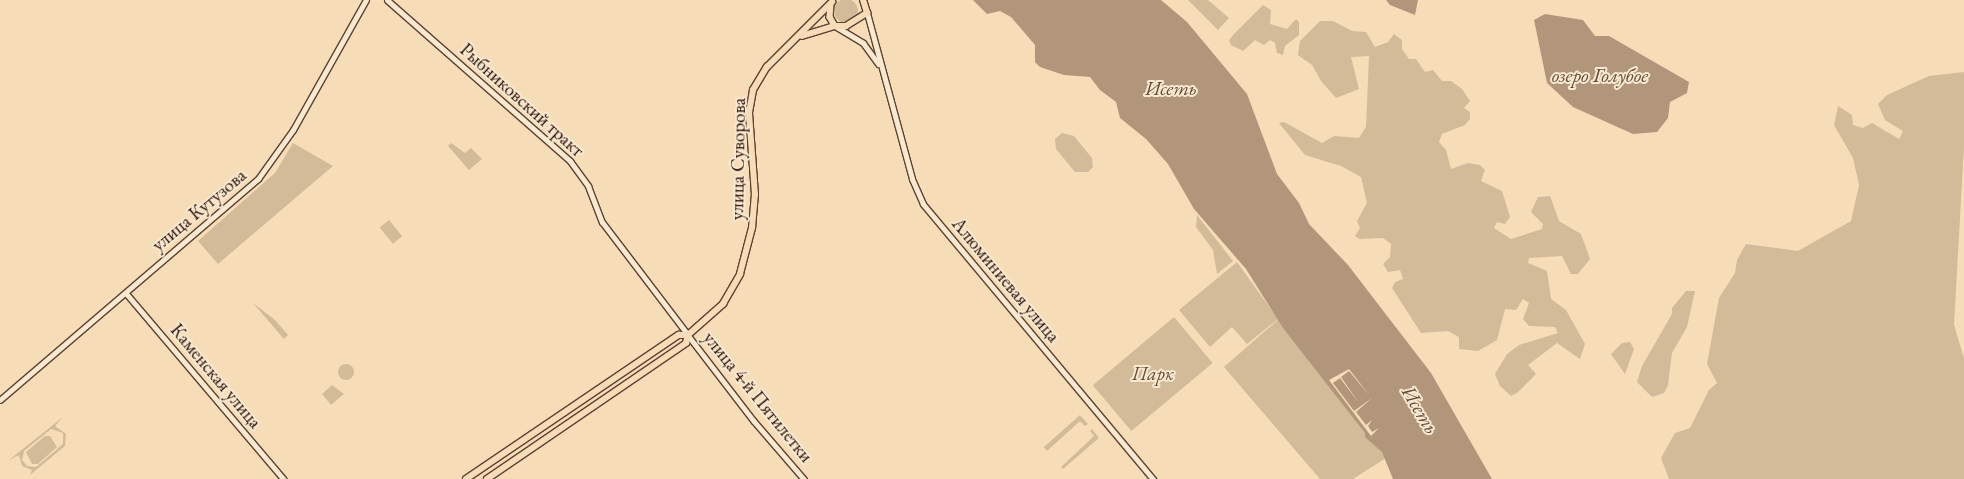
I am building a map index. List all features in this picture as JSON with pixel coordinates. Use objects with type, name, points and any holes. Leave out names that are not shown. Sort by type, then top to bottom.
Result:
[{"type":"main road","name":"Рыбниковский тракт","points":[[387,0],[570,161],[588,186],[607,230],[688,334]]},
{"type":"main road","points":[[798,38],[835,26],[849,26],[867,13],[863,0]]},
{"type":"main road","name":"улица Суворова","points":[[466,479],[679,335],[688,334],[723,304],[740,274],[752,228],[755,194],[751,97],[762,74],[833,1]]},
{"type":"main road","points":[[833,1],[830,17],[835,26],[863,43],[883,74]]},
{"type":"main road","name":"Алюминиевая улица","points":[[867,13],[912,179],[923,204],[1153,479]]},
{"type":"main road","name":"улица Суворова","points":[[486,479],[686,343],[688,334]]},
{"type":"street","name":"улица Кутузова","points":[[0,400],[242,195],[273,162],[366,0]]},
{"type":"street","name":"Каменская улица","points":[[126,293],[284,479]]},
{"type":"street","name":"улица 4-й Пятилетки","points":[[688,334],[754,421],[804,479]]},
{"type":"green space","points":[[846,-1],[855,2],[858,11],[855,20],[846,23],[837,20],[834,11],[837,2]]},
{"type":"green space","points":[[1188,0],[1208,0],[1229,18],[1218,30]]},
{"type":"green space","points":[[1263,5],[1271,10],[1270,24],[1287,29],[1296,19],[1299,22],[1299,35],[1285,46],[1283,55],[1277,53],[1275,43],[1270,40],[1264,45],[1255,40],[1243,51],[1231,45],[1229,40]]},
{"type":"green space","points":[[1320,21],[1333,21],[1352,31],[1366,32],[1375,47],[1388,42],[1394,34],[1402,40],[1402,49],[1409,59],[1416,59],[1425,72],[1433,70],[1442,81],[1451,81],[1462,89],[1470,101],[1464,108],[1470,112],[1470,119],[1465,125],[1442,134],[1439,142],[1446,150],[1451,169],[1468,163],[1480,165],[1485,170],[1481,181],[1502,191],[1510,217],[1505,224],[1497,222],[1494,228],[1511,239],[1542,229],[1543,224],[1531,212],[1538,197],[1550,196],[1559,221],[1581,234],[1590,259],[1578,274],[1571,274],[1562,256],[1529,258],[1528,263],[1547,271],[1551,299],[1566,310],[1585,344],[1580,359],[1557,343],[1528,365],[1536,374],[1517,393],[1511,396],[1500,386],[1495,374],[1507,354],[1519,345],[1558,333],[1555,327],[1529,326],[1523,319],[1529,303],[1523,299],[1516,310],[1505,309],[1497,340],[1478,351],[1459,349],[1459,337],[1448,331],[1421,333],[1392,288],[1395,282],[1403,279],[1400,270],[1388,272],[1383,264],[1390,257],[1391,244],[1383,238],[1360,239],[1355,236],[1360,228],[1357,221],[1367,203],[1361,177],[1341,166],[1305,155],[1279,123],[1284,122],[1322,143],[1334,136],[1359,138],[1366,127],[1369,56],[1351,57],[1359,89],[1336,98],[1321,81],[1312,65],[1298,55],[1300,41]]},
{"type":"green space","points":[[1964,72],[1964,147],[1954,325],[1964,358],[1964,479],[1669,479],[1661,458],[1675,433],[1690,428],[1709,390],[1717,383],[1707,364],[1719,298],[1735,273],[1737,260],[1746,244],[1798,251],[1851,221],[1859,185],[1853,158],[1834,125],[1838,106],[1852,115],[1853,125],[1863,128],[1872,123],[1899,139],[1903,131],[1885,120],[1878,104],[1887,95],[1929,76]]},
{"type":"green space","points":[[1062,133],[1074,136],[1092,158],[1093,167],[1088,172],[1075,172],[1056,149],[1055,139]]},
{"type":"green space","points":[[293,143],[333,166],[218,264],[198,241],[275,173]]},
{"type":"green space","points":[[451,143],[465,153],[471,148],[482,159],[469,170],[448,146]]},
{"type":"green space","points":[[1197,215],[1233,261],[1217,274],[1213,250],[1196,227]]},
{"type":"green space","points":[[389,220],[402,236],[393,244],[380,228]]},
{"type":"green space","name":"Парк","points":[[1237,262],[1278,319],[1247,344],[1232,327],[1210,347],[1179,310]]},
{"type":"green space","points":[[1686,291],[1695,291],[1687,327],[1672,353],[1668,385],[1664,393],[1652,397],[1637,382],[1642,366],[1672,314],[1672,308]]},
{"type":"green space","points":[[253,303],[275,320],[288,335],[284,339]]},
{"type":"green space","name":"Парк","points":[[1174,317],[1213,363],[1131,431],[1093,385]]},
{"type":"green space","points":[[1280,318],[1389,456],[1353,479],[1320,479],[1224,367]]},
{"type":"green space","points":[[1630,342],[1634,349],[1625,374],[1611,354],[1622,343]]},
{"type":"green space","points":[[346,364],[354,372],[346,380],[338,372]]},
{"type":"green space","points":[[332,385],[344,394],[331,405],[322,394]]},
{"type":"green space","points":[[1080,415],[1088,424],[1085,426],[1080,421],[1047,451],[1044,447]]},
{"type":"green space","points":[[63,417],[55,426],[66,434],[65,446],[30,475],[32,470],[22,466],[19,455],[9,460]],"holes":[[[51,429],[63,433],[63,444],[36,467],[27,466],[22,460],[24,451]]]},
{"type":"green space","points":[[1092,429],[1099,438],[1063,469],[1061,467],[1094,436],[1090,431]]},
{"type":"green space","points":[[45,436],[50,436],[57,447],[38,464],[32,464],[26,452]]},
{"type":"water","name":"Исеть","points":[[973,0],[1161,0],[1187,22],[1247,94],[1277,174],[1299,203],[1309,224],[1348,265],[1431,373],[1492,479],[1393,479],[1382,452],[1365,437],[1365,433],[1283,328],[1246,269],[1194,209],[1168,164],[1146,139],[1120,118],[1116,102],[1100,90],[1090,77],[1064,75],[1040,67],[1035,62],[1035,45],[1011,17],[1000,11],[987,14]]},
{"type":"water","points":[[1386,0],[1418,0],[1415,15],[1390,5]]},
{"type":"water","name":"озеро Голубое","points":[[1545,14],[1583,20],[1595,36],[1609,36],[1689,82],[1687,93],[1670,102],[1668,118],[1657,132],[1633,134],[1573,107],[1547,83],[1534,20]]},
{"type":"pier","points":[[1349,369],[1370,396],[1349,371],[1341,377],[1359,403],[1340,378],[1333,383],[1354,411],[1372,398],[1356,412],[1366,425],[1372,420],[1368,426],[1372,432],[1379,428],[1371,436],[1329,380]]}]
